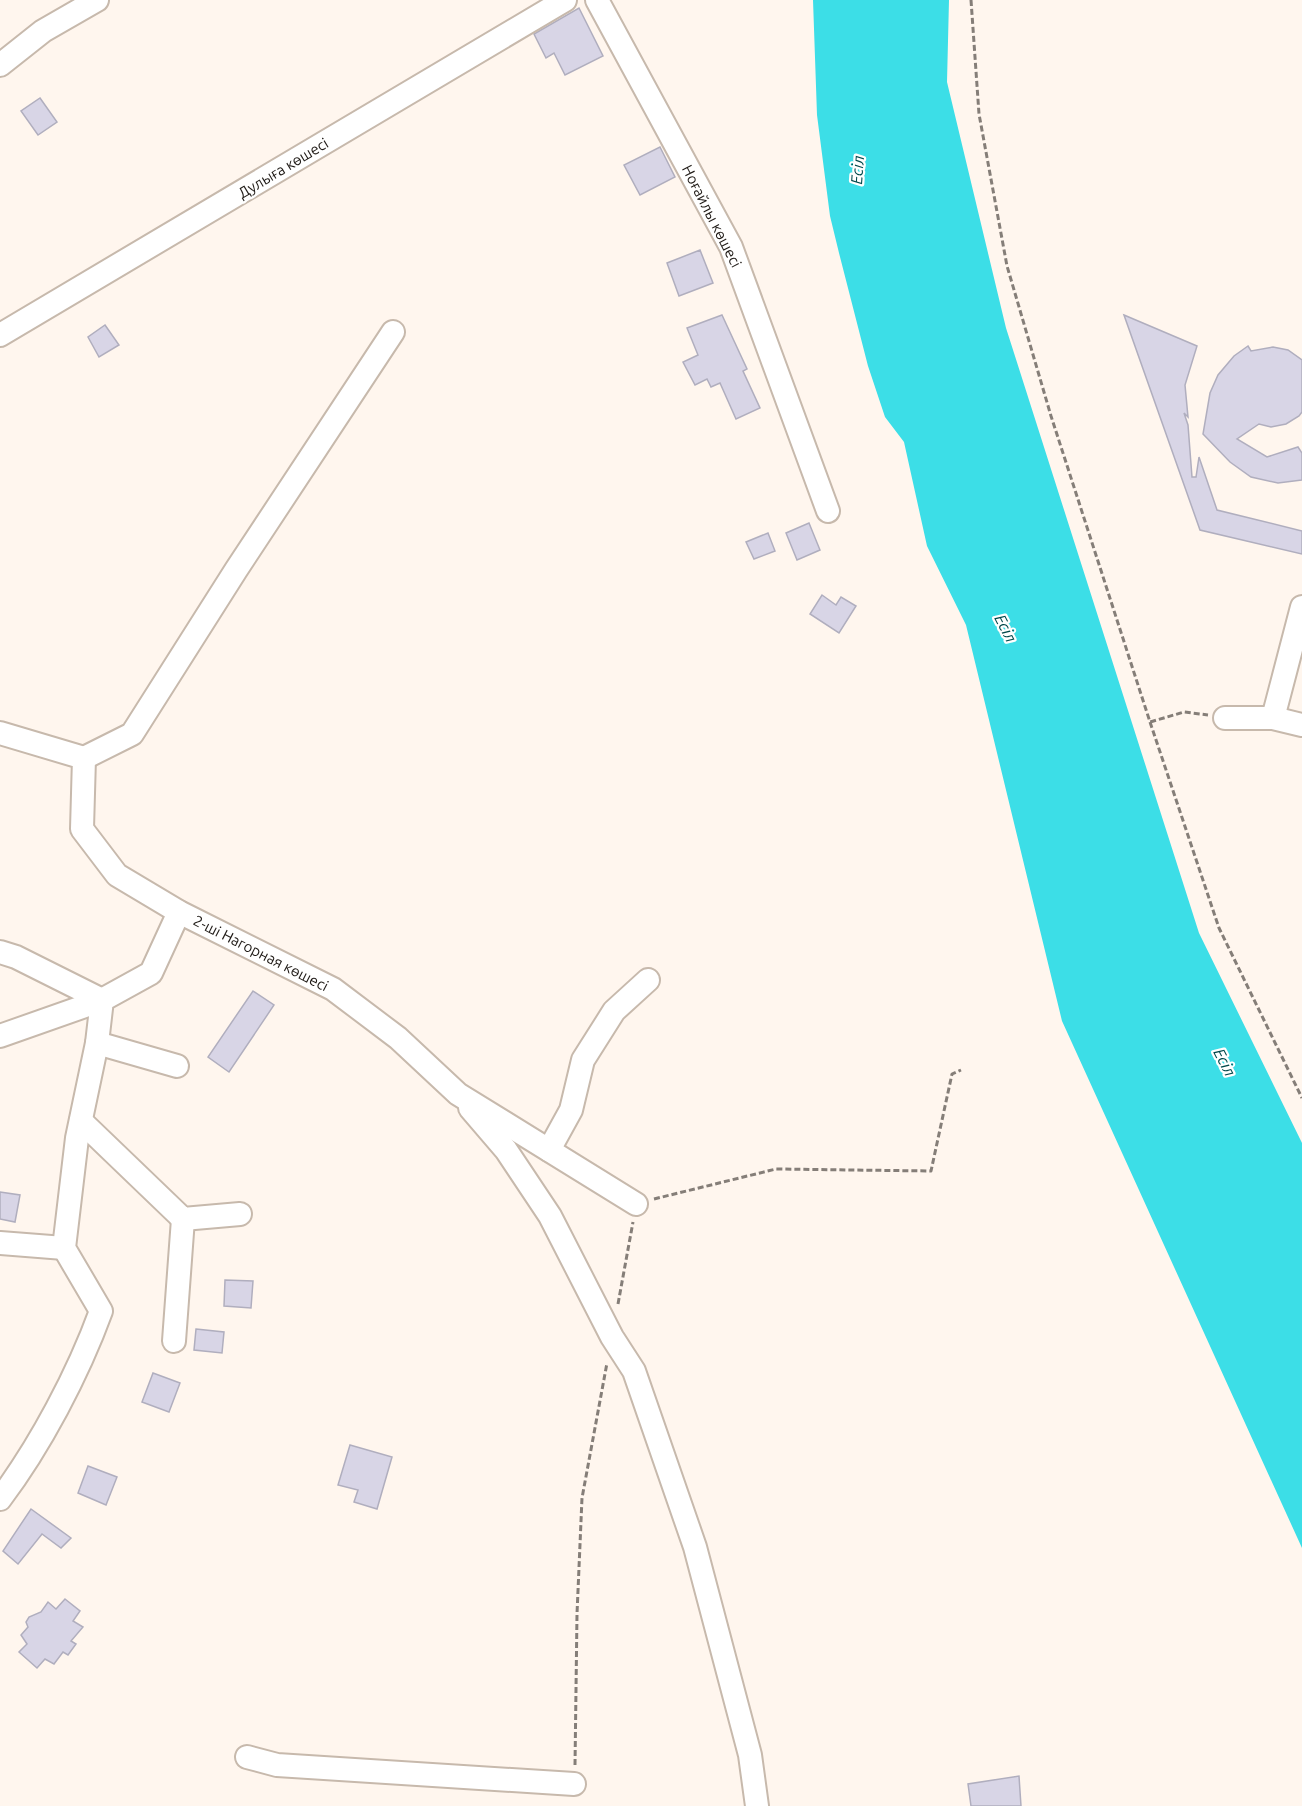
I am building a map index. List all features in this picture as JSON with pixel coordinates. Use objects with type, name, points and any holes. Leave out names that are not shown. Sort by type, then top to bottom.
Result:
[{"type":"street","points":[[0,65],[43,31],[97,0]]},
{"type":"street","name":"Дулыға көшесі","points":[[0,335],[565,0]]},
{"type":"street","name":"Ноғайлы көшесі","points":[[597,0],[731,248],[828,511]]},
{"type":"street","points":[[0,733],[84,758],[132,734],[236,570],[393,332]]},
{"type":"street","points":[[1273,718],[1302,607]]},
{"type":"street","points":[[1225,718],[1273,718],[1302,725]]},
{"type":"street","name":"2-ші Нагорная көшесі","points":[[84,758],[82,829],[117,875],[179,912],[333,989],[398,1038],[458,1094],[636,1203]]},
{"type":"street","points":[[0,1036],[102,1000],[151,973],[179,912]]},
{"type":"street","points":[[0,952],[16,957],[102,1000]]},
{"type":"street","points":[[549,1150],[571,1110],[583,1060],[614,1011],[648,980]]},
{"type":"street","points":[[0,1499],[25,1467],[89,1343],[101,1311],[64,1248],[81,1121],[97,1043],[102,1000]]},
{"type":"street","points":[[97,1043],[177,1066]]},
{"type":"street","points":[[458,1094],[506,1150],[550,1216],[612,1336],[634,1371],[695,1547],[750,1755],[757,1806]]},
{"type":"street","points":[[81,1121],[183,1219],[240,1214]]},
{"type":"street","points":[[174,1341],[183,1219]]},
{"type":"street","points":[[0,1243],[64,1248]]},
{"type":"street","points":[[247,1757],[277,1765],[574,1784]]},
{"type":"path","points":[[971,0],[979,114],[1007,266],[1051,416],[1219,928],[1302,1098]]},
{"type":"path","points":[[1150,722],[1184,712],[1225,718]]},
{"type":"path","points":[[574,1784],[582,1498],[636,1203],[776,1169],[931,1171],[952,1074],[961,1070]]},
{"type":"water","name":"Есіл","points":[[813,0],[949,0],[947,82],[1006,328],[1199,933],[1302,1143],[1302,1548],[1062,1021],[966,625],[927,546],[904,442],[885,417],[868,366],[839,253],[830,216],[817,115]]},
{"type":"building","points":[[579,8],[603,56],[565,75],[554,53],[546,58],[534,34]]},
{"type":"building","points":[[40,98],[57,122],[38,135],[21,111]]},
{"type":"building","points":[[660,147],[675,177],[640,195],[624,165]]},
{"type":"building","points":[[700,250],[713,283],[679,296],[667,263]]},
{"type":"building","points":[[722,315],[747,369],[743,371],[760,408],[736,419],[720,383],[711,387],[707,379],[695,385],[683,362],[698,355],[687,328]]},
{"type":"building","points":[[1124,315],[1197,346],[1185,385],[1188,417],[1184,413],[1188,425],[1192,477],[1196,477],[1199,457],[1217,510],[1302,531],[1302,554],[1200,530]]},
{"type":"building","points":[[105,325],[119,345],[99,357],[88,337]]},
{"type":"building","points":[[1248,346],[1251,351],[1273,347],[1288,350],[1302,360],[1302,412],[1286,424],[1271,427],[1259,424],[1237,439],[1267,457],[1298,447],[1302,453],[1302,480],[1278,483],[1251,477],[1230,462],[1203,434],[1210,393],[1218,375],[1234,356]]},
{"type":"building","points":[[809,523],[820,550],[797,560],[786,533]]},
{"type":"building","points":[[768,533],[775,551],[754,559],[746,542]]},
{"type":"building","points":[[822,595],[836,605],[841,597],[856,606],[839,633],[810,614]]},
{"type":"building","points":[[253,991],[274,1005],[229,1072],[208,1057]]},
{"type":"building","points":[[0,1192],[20,1195],[15,1222],[0,1219]]},
{"type":"building","points":[[225,1280],[253,1281],[251,1308],[224,1306]]},
{"type":"building","points":[[196,1329],[224,1332],[222,1353],[194,1350]]},
{"type":"building","points":[[153,1373],[180,1383],[169,1412],[142,1402]]},
{"type":"building","points":[[350,1445],[392,1457],[377,1509],[354,1502],[358,1490],[338,1485]]},
{"type":"building","points":[[88,1466],[117,1477],[106,1505],[78,1493]]},
{"type":"building","points":[[31,1509],[71,1538],[61,1548],[42,1534],[18,1564],[3,1551]]},
{"type":"building","points":[[65,1599],[80,1611],[73,1621],[83,1627],[71,1641],[76,1644],[68,1655],[63,1652],[54,1664],[45,1659],[37,1668],[19,1652],[27,1644],[21,1635],[28,1627],[26,1622],[29,1617],[41,1612],[48,1602],[56,1609]]},
{"type":"building","points":[[1019,1776],[1021,1806],[971,1806],[968,1784]]}]
